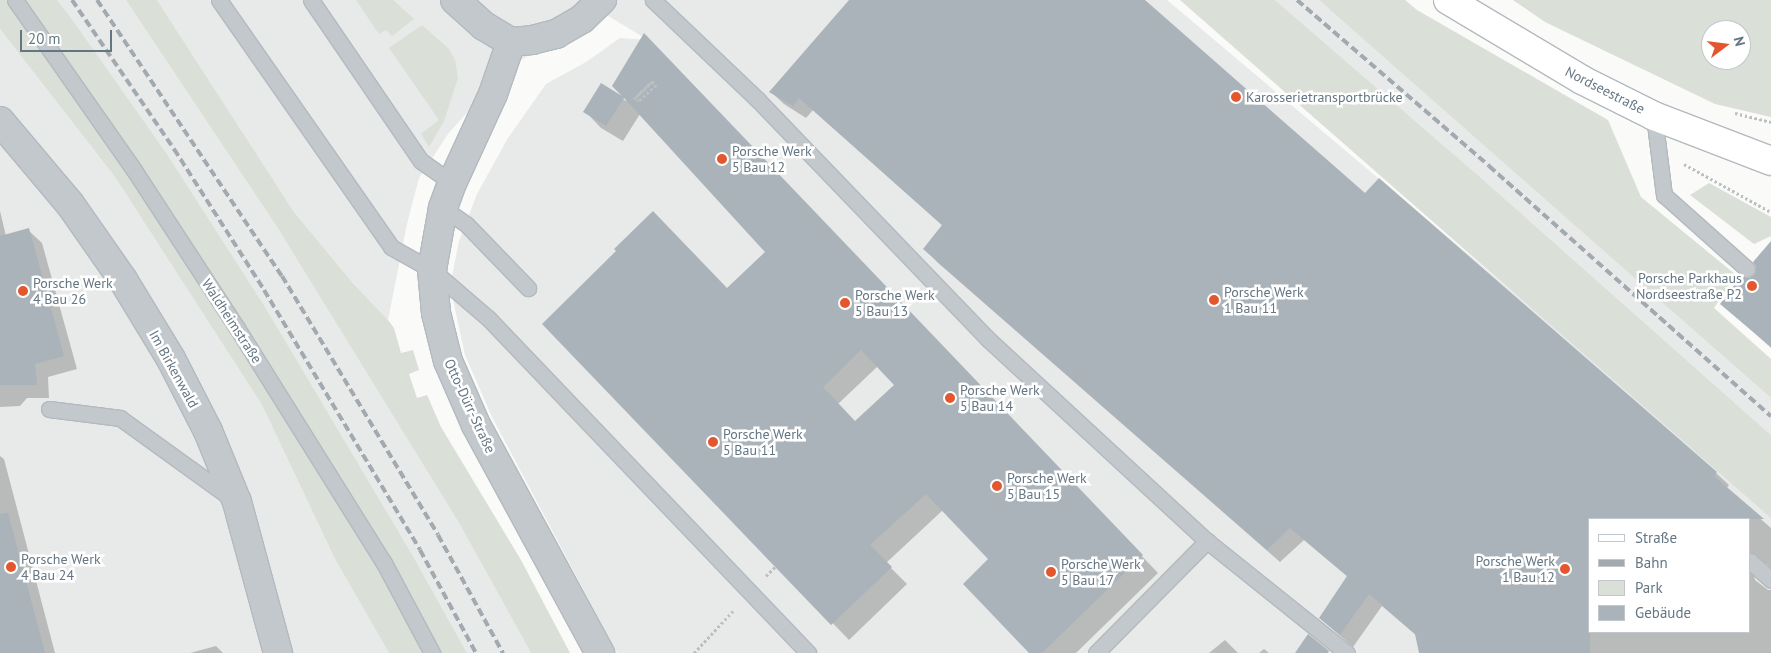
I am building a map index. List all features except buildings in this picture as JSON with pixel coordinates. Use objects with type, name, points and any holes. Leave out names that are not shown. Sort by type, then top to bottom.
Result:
[{"type":"main road","name":"Nordseestraße","points":[[1448,0],[1582,80],[1654,116],[1771,161]]},
{"type":"street","points":[[455,0],[484,26],[511,42],[532,40],[556,34],[582,19],[602,0]]},
{"type":"street","name":"Otto-Dürr-Straße","points":[[511,42],[493,94],[447,195],[432,270],[436,312],[448,361],[476,425],[600,653]]},
{"type":"street","name":"Im Birkenwald","points":[[0,120],[70,204],[123,280],[171,359],[200,415],[237,502],[278,653]]},
{"type":"lane","name":"Waldheimstraße","points":[[15,0],[134,170],[237,328],[384,563],[432,653]]},
{"type":"lane","points":[[219,0],[391,247],[432,270],[489,320],[808,653]]},
{"type":"lane","points":[[311,0],[467,225],[528,288]]},
{"type":"lane","points":[[653,0],[757,99],[988,339],[1207,541],[1347,653]]},
{"type":"lane","points":[[1654,116],[1664,195],[1747,269]]},
{"type":"lane","points":[[49,409],[120,418],[237,502]]},
{"type":"lane","points":[[1096,653],[1207,541]]},
{"type":"lane","points":[[1751,562],[1771,580]]},
{"type":"path","points":[[634,99],[640,93],[652,82],[656,85],[645,96],[639,101],[636,97],[641,92],[647,87],[653,81],[659,88]]},
{"type":"path","points":[[1658,151],[1771,212]]},
{"type":"shaded area","points":[[57,0],[126,0],[277,227],[459,523],[531,653],[467,653],[413,556],[267,310],[167,154]]},
{"type":"shaded area","points":[[157,0],[1167,0],[1628,389],[1771,514],[1771,653],[617,653],[492,417],[465,355],[450,286],[459,241],[477,194],[508,138],[546,84],[586,62],[620,38],[648,40],[595,8],[577,25],[505,70],[448,134],[419,178],[407,224],[388,320],[352,282],[294,212]]},
{"type":"shaded area","points":[[1275,0],[1319,0],[1498,155],[1771,398],[1771,435],[1480,177]]},
{"type":"shaded area","points":[[0,29],[115,177],[262,405],[335,559],[389,653],[0,653]]},
{"type":"green space","points":[[0,0],[57,0],[68,14],[167,154],[267,310],[413,556],[467,653],[389,653],[335,559],[262,405],[115,177],[0,29]]},
{"type":"green space","points":[[126,0],[157,0],[294,212],[352,282],[388,320],[394,328],[401,353],[413,350],[419,370],[409,374],[417,398],[427,395],[441,427],[521,560],[570,653],[531,653],[459,523],[277,227]]},
{"type":"green space","points":[[356,0],[393,0],[414,19],[392,36],[386,30],[379,34]]},
{"type":"green space","points":[[1180,0],[1275,0],[1480,177],[1771,435],[1771,518]]},
{"type":"green space","points":[[1319,0],[1405,0],[1417,10],[1608,120],[1641,197],[1736,275],[1714,308],[1771,359],[1771,398]]},
{"type":"green space","points":[[1513,0],[1771,0],[1771,117],[1715,104],[1545,22]]},
{"type":"green space","points":[[422,25],[448,48],[455,60],[458,78],[444,121],[429,147],[421,134],[439,120],[389,48]]},
{"type":"green space","points":[[1709,183],[1771,217],[1771,236],[1754,244],[1690,195]]},
{"type":"railway","points":[[72,0],[174,149],[264,290],[420,550],[476,653]]},
{"type":"railway","points":[[97,0],[282,276],[438,535],[503,653]]},
{"type":"railway","points":[[1297,0],[1489,166],[1771,416]]},
{"type":"place","name":"Karosserietransportbrücke","points":[[1236,97]]},
{"type":"place","name":"Porsche Werk 5 Bau 12","points":[[722,159]]},
{"type":"place","name":"Porsche Parkhaus Nordseestraße P2","points":[[1752,286]]},
{"type":"place","name":"Porsche Werk 4 Bau 26","points":[[23,291]]},
{"type":"place","name":"Porsche Werk 1 Bau 11","points":[[1214,300]]},
{"type":"place","name":"Porsche Werk 5 Bau 13","points":[[845,303]]},
{"type":"place","name":"Porsche Werk 5 Bau 14","points":[[950,398]]},
{"type":"place","name":"Porsche Werk 5 Bau 11","points":[[713,442]]},
{"type":"place","name":"Porsche Werk 5 Bau 15","points":[[997,486]]},
{"type":"place","name":"Porsche Werk 4 Bau 24","points":[[11,567]]},
{"type":"place","name":"Porsche Werk 1 Bau 12","points":[[1565,569]]},
{"type":"place","name":"Porsche Werk 5 Bau 17","points":[[1051,572]]}]
